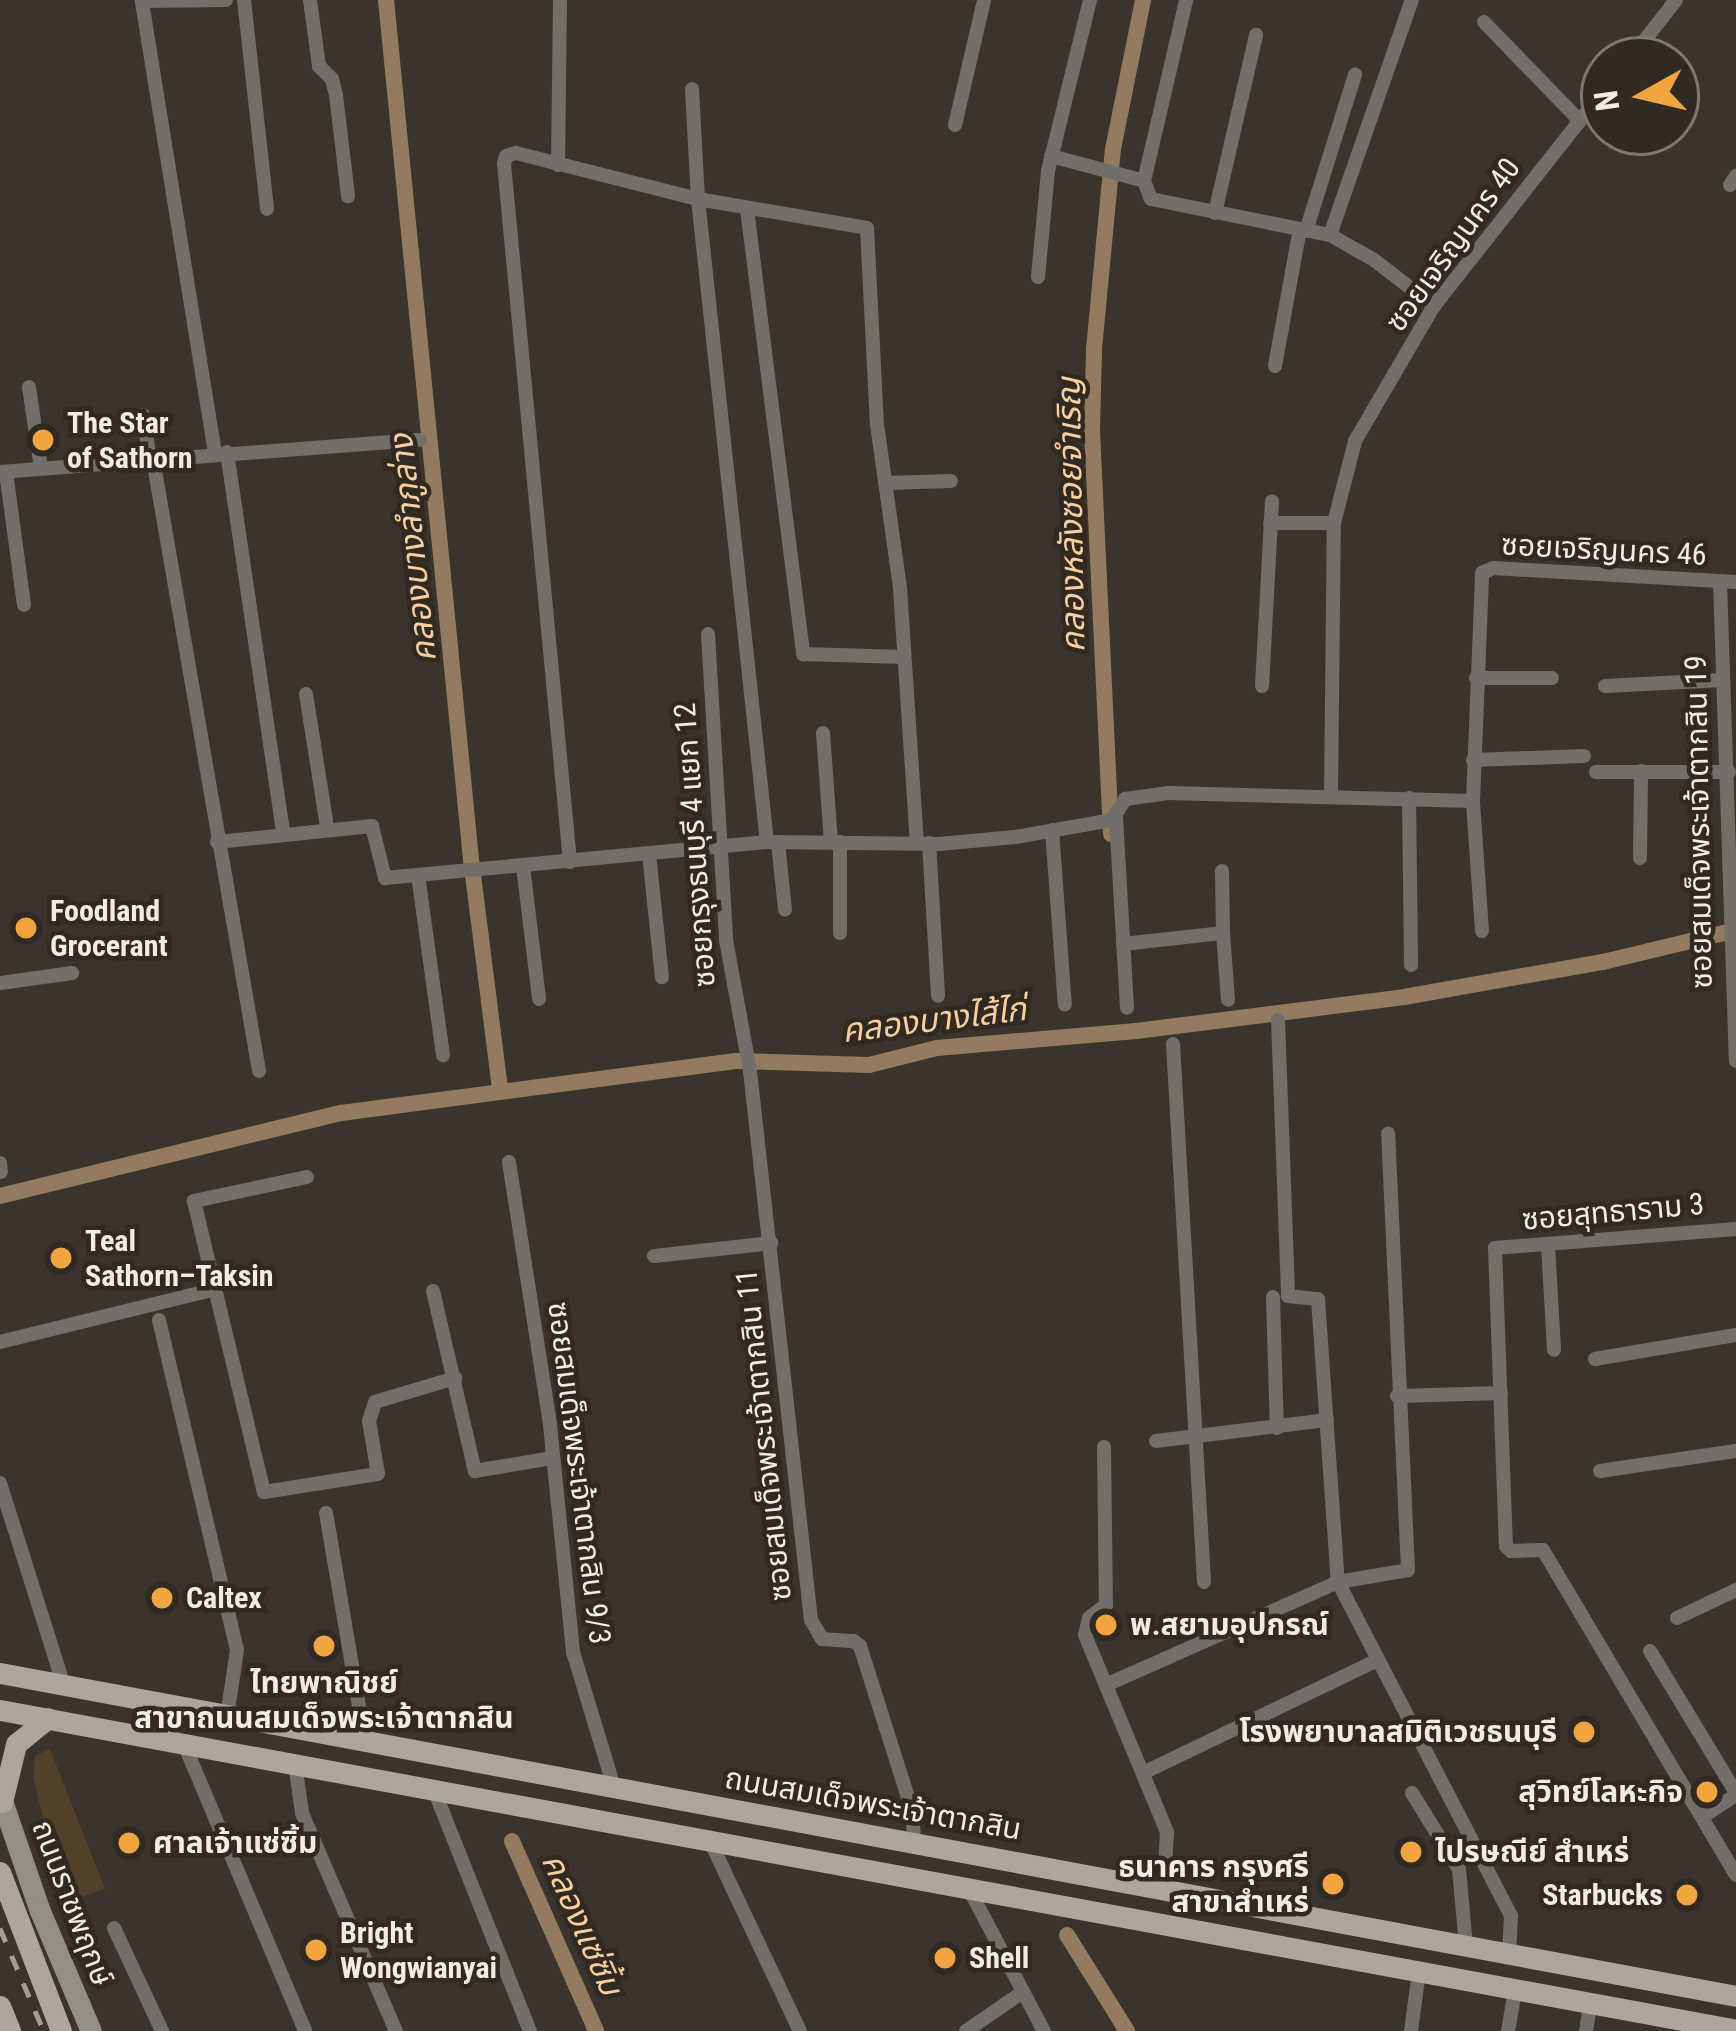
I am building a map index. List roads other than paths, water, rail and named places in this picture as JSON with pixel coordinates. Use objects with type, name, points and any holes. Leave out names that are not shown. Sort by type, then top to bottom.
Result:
[{"type":"main road","name":"ถนนสมเด็จพระเจ้าตากสิน","points":[[0,1672],[1736,1996]]},
{"type":"main road","points":[[0,1710],[1736,2030]]},
{"type":"main road","points":[[1,1798],[16,1744],[48,1718]]},
{"type":"main road","name":"ถนนราชพฤกษ์","points":[[1,1798],[40,1911],[91,2031]]},
{"type":"main road","points":[[0,1876],[22,1885],[40,1911]]},
{"type":"main road","name":"ถนนราชพฤกษ์","points":[[0,1876],[61,2031]]},
{"type":"main road","points":[[1471,1947],[1471,1982]]},
{"type":"main road","points":[[1523,1992],[1535,1959]]},
{"type":"main road","points":[[0,2006],[10,2031]]},
{"type":"street","points":[[226,0],[142,1],[283,832]]},
{"type":"street","points":[[244,0],[267,209]]},
{"type":"street","points":[[310,0],[319,66],[332,79],[336,95],[348,196]]},
{"type":"street","points":[[558,166],[560,0]]},
{"type":"street","points":[[955,125],[984,0]]},
{"type":"street","points":[[1038,277],[1051,156],[1090,0]]},
{"type":"street","points":[[1186,0],[1144,181],[1150,199],[1330,235],[1374,260],[1434,306]]},
{"type":"street","points":[[1330,235],[1412,0]]},
{"type":"street","points":[[1648,36],[1676,0]]},
{"type":"street","points":[[1484,22],[1580,122]]},
{"type":"street","points":[[1215,213],[1256,35]]},
{"type":"street","points":[[1275,366],[1303,230],[1355,76]]},
{"type":"street","points":[[692,89],[698,199],[772,842],[785,910]]},
{"type":"street","name":"ซอยเจริญนคร 40","points":[[1331,795],[1334,523],[1355,441],[1434,306],[1580,122]]},
{"type":"street","points":[[570,862],[504,164],[516,153],[698,199],[867,228],[885,483],[938,996]]},
{"type":"street","points":[[1051,156],[1144,181]]},
{"type":"street","points":[[747,209],[803,654],[904,657]]},
{"type":"street","points":[[28,387],[41,468]]},
{"type":"street","points":[[143,415],[260,1071]]},
{"type":"street","points":[[24,605],[3,472],[420,440]]},
{"type":"street","points":[[885,483],[951,481]]},
{"type":"street","points":[[1262,686],[1272,501]]},
{"type":"street","points":[[1270,524],[1334,523]]},
{"type":"street","name":"ซอยเจริญนคร 46","points":[[1482,932],[1473,801],[1480,578],[1489,569],[1728,582]]},
{"type":"street","name":"ซอยสมเด็จพระเจ้าตากสิน 19","points":[[1728,582],[1723,680],[1736,1061]]},
{"type":"street","name":"ซอยกรุงธนบุรี 4 แยก 12","points":[[707,634],[727,940],[743,1051]]},
{"type":"street","points":[[1476,678],[1552,678]]},
{"type":"street","points":[[1605,686],[1723,680]]},
{"type":"street","points":[[306,694],[327,827]]},
{"type":"street","points":[[824,733],[840,933]]},
{"type":"street","points":[[1473,760],[1584,756]]},
{"type":"street","points":[[1596,772],[1729,772]]},
{"type":"street","points":[[1640,858],[1642,772]]},
{"type":"street","points":[[218,842],[327,827],[372,826],[382,877],[772,842],[923,843],[1052,830],[1108,820],[1125,799],[1169,794],[1473,801]]},
{"type":"street","points":[[1409,798],[1411,965]]},
{"type":"street","points":[[1108,820],[1127,1008]]},
{"type":"street","points":[[1052,830],[1065,1005]]},
{"type":"street","points":[[650,854],[662,977]]},
{"type":"street","points":[[523,866],[539,999]]},
{"type":"street","points":[[1222,872],[1228,1000]]},
{"type":"street","points":[[418,875],[443,1055]]},
{"type":"street","points":[[1124,944],[1223,933]]},
{"type":"street","points":[[0,983],[72,973]]},
{"type":"street","points":[[1278,1020],[1288,1296],[1318,1299],[1338,1582],[1510,1916],[1508,1954]]},
{"type":"street","points":[[1172,1044],[1204,1582]]},
{"type":"street","name":"ซอยสมเด็จพระเจ้าตากสิน 11","points":[[743,1051],[750,1071],[771,1243],[811,1620],[822,1639],[854,1641],[860,1646],[913,1810],[914,1842]]},
{"type":"street","points":[[1108,1684],[1338,1582],[1408,1570],[1388,1133]]},
{"type":"street","name":"ซอยสมเด็จพระเจ้าตากสิน 9/3","points":[[509,1162],[554,1458],[572,1652],[614,1787]]},
{"type":"street","points":[[308,1177],[194,1201],[264,1492],[378,1474],[369,1421],[375,1402],[454,1378]]},
{"type":"street","name":"ซอยสุทธาราม 3","points":[[1501,1393],[1495,1248],[1736,1229]]},
{"type":"street","points":[[654,1256],[771,1243]]},
{"type":"street","points":[[1548,1245],[1554,1350]]},
{"type":"street","points":[[0,1342],[212,1290]]},
{"type":"street","points":[[433,1291],[475,1471],[554,1458]]},
{"type":"street","points":[[1273,1297],[1277,1428]]},
{"type":"street","points":[[159,1320],[237,1650],[227,1717]]},
{"type":"street","points":[[1595,1359],[1736,1335]]},
{"type":"street","points":[[1397,1396],[1501,1393],[1506,1546],[1511,1551],[1543,1550],[1736,1875]]},
{"type":"street","points":[[1156,1441],[1327,1420]]},
{"type":"street","points":[[1104,1447],[1106,1605],[1084,1627],[1167,1832],[1163,1888]]},
{"type":"street","points":[[1600,1471],[1736,1451]]},
{"type":"street","points":[[0,1483],[64,1685]]},
{"type":"street","points":[[326,1513],[365,1742]]},
{"type":"street","points":[[1677,1618],[1736,1590]]},
{"type":"street","points":[[1650,1651],[1736,1794],[1702,1816]]},
{"type":"street","points":[[1145,1772],[1376,1661]]},
{"type":"street","points":[[184,1744],[305,2031]]},
{"type":"street","points":[[295,1763],[302,1813],[396,2031]]},
{"type":"street","points":[[434,1790],[530,2031]]},
{"type":"street","points":[[1412,1793],[1459,1869],[1471,1947]]},
{"type":"street","points":[[711,1843],[800,2031]]},
{"type":"street","points":[[969,1889],[1044,2031]]},
{"type":"street","points":[[115,1928],[162,2031]]},
{"type":"street","points":[[1411,2031],[1419,1972]]},
{"type":"street","points":[[1508,2031],[1523,1992]]},
{"type":"street","points":[[966,2031],[1021,1993]]},
{"type":"street","points":[[1586,2031],[1591,2005]]},
{"type":"waterway","name":"คลองบางลำภูล่าง","points":[[386,0],[471,859],[500,1090]]},
{"type":"waterway","name":"คลองหลังซอยจำเริญ","points":[[1111,834],[1092,428],[1094,349],[1113,149],[1143,0]]},
{"type":"waterway","name":"คลองบางไส้ไก่","points":[[0,1196],[341,1113],[736,1061],[869,1065],[937,1048],[1136,1031],[1404,997],[1603,962],[1736,930]]},
{"type":"waterway","name":"คลองแซ่ซิ้ม","points":[[512,1841],[596,2031]]},
{"type":"waterway","points":[[1067,1935],[1127,2031]]},
{"type":"railway","points":[[0,1928],[44,2031]]},
{"type":"place","name":"The Star of Sathorn","points":[[43,440]]},
{"type":"place","name":"Foodland Grocerant","points":[[26,928]]},
{"type":"place","name":"Teal Sathorn–Taksin","points":[[61,1258]]},
{"type":"place","name":"Caltex","points":[[162,1598]]},
{"type":"place","name":"พ.สยามอุปกรณ์","points":[[1106,1625]]},
{"type":"place","name":"ไทยพาณิชย์ สาขาถนนสมเด็จพระเจ้าตากสิน","points":[[324,1646]]},
{"type":"place","name":"โรงพยาบาลสมิติเวชธนบุรี","points":[[1584,1732]]},
{"type":"place","name":"สุวิทย์โลหะกิจ","points":[[1707,1792]]},
{"type":"place","name":"ศาลเจ้าแซ่ซิ้ม","points":[[129,1843]]},
{"type":"place","name":"ไปรษณีย์ สำเหร่","points":[[1411,1852]]},
{"type":"place","name":"ธนาคาร กรุงศรี สาขาสำเหร่","points":[[1333,1884]]},
{"type":"place","name":"Starbucks","points":[[1687,1895]]},
{"type":"place","name":"Bright Wongwianyai","points":[[316,1950]]},
{"type":"place","name":"Shell","points":[[945,1958]]}]
